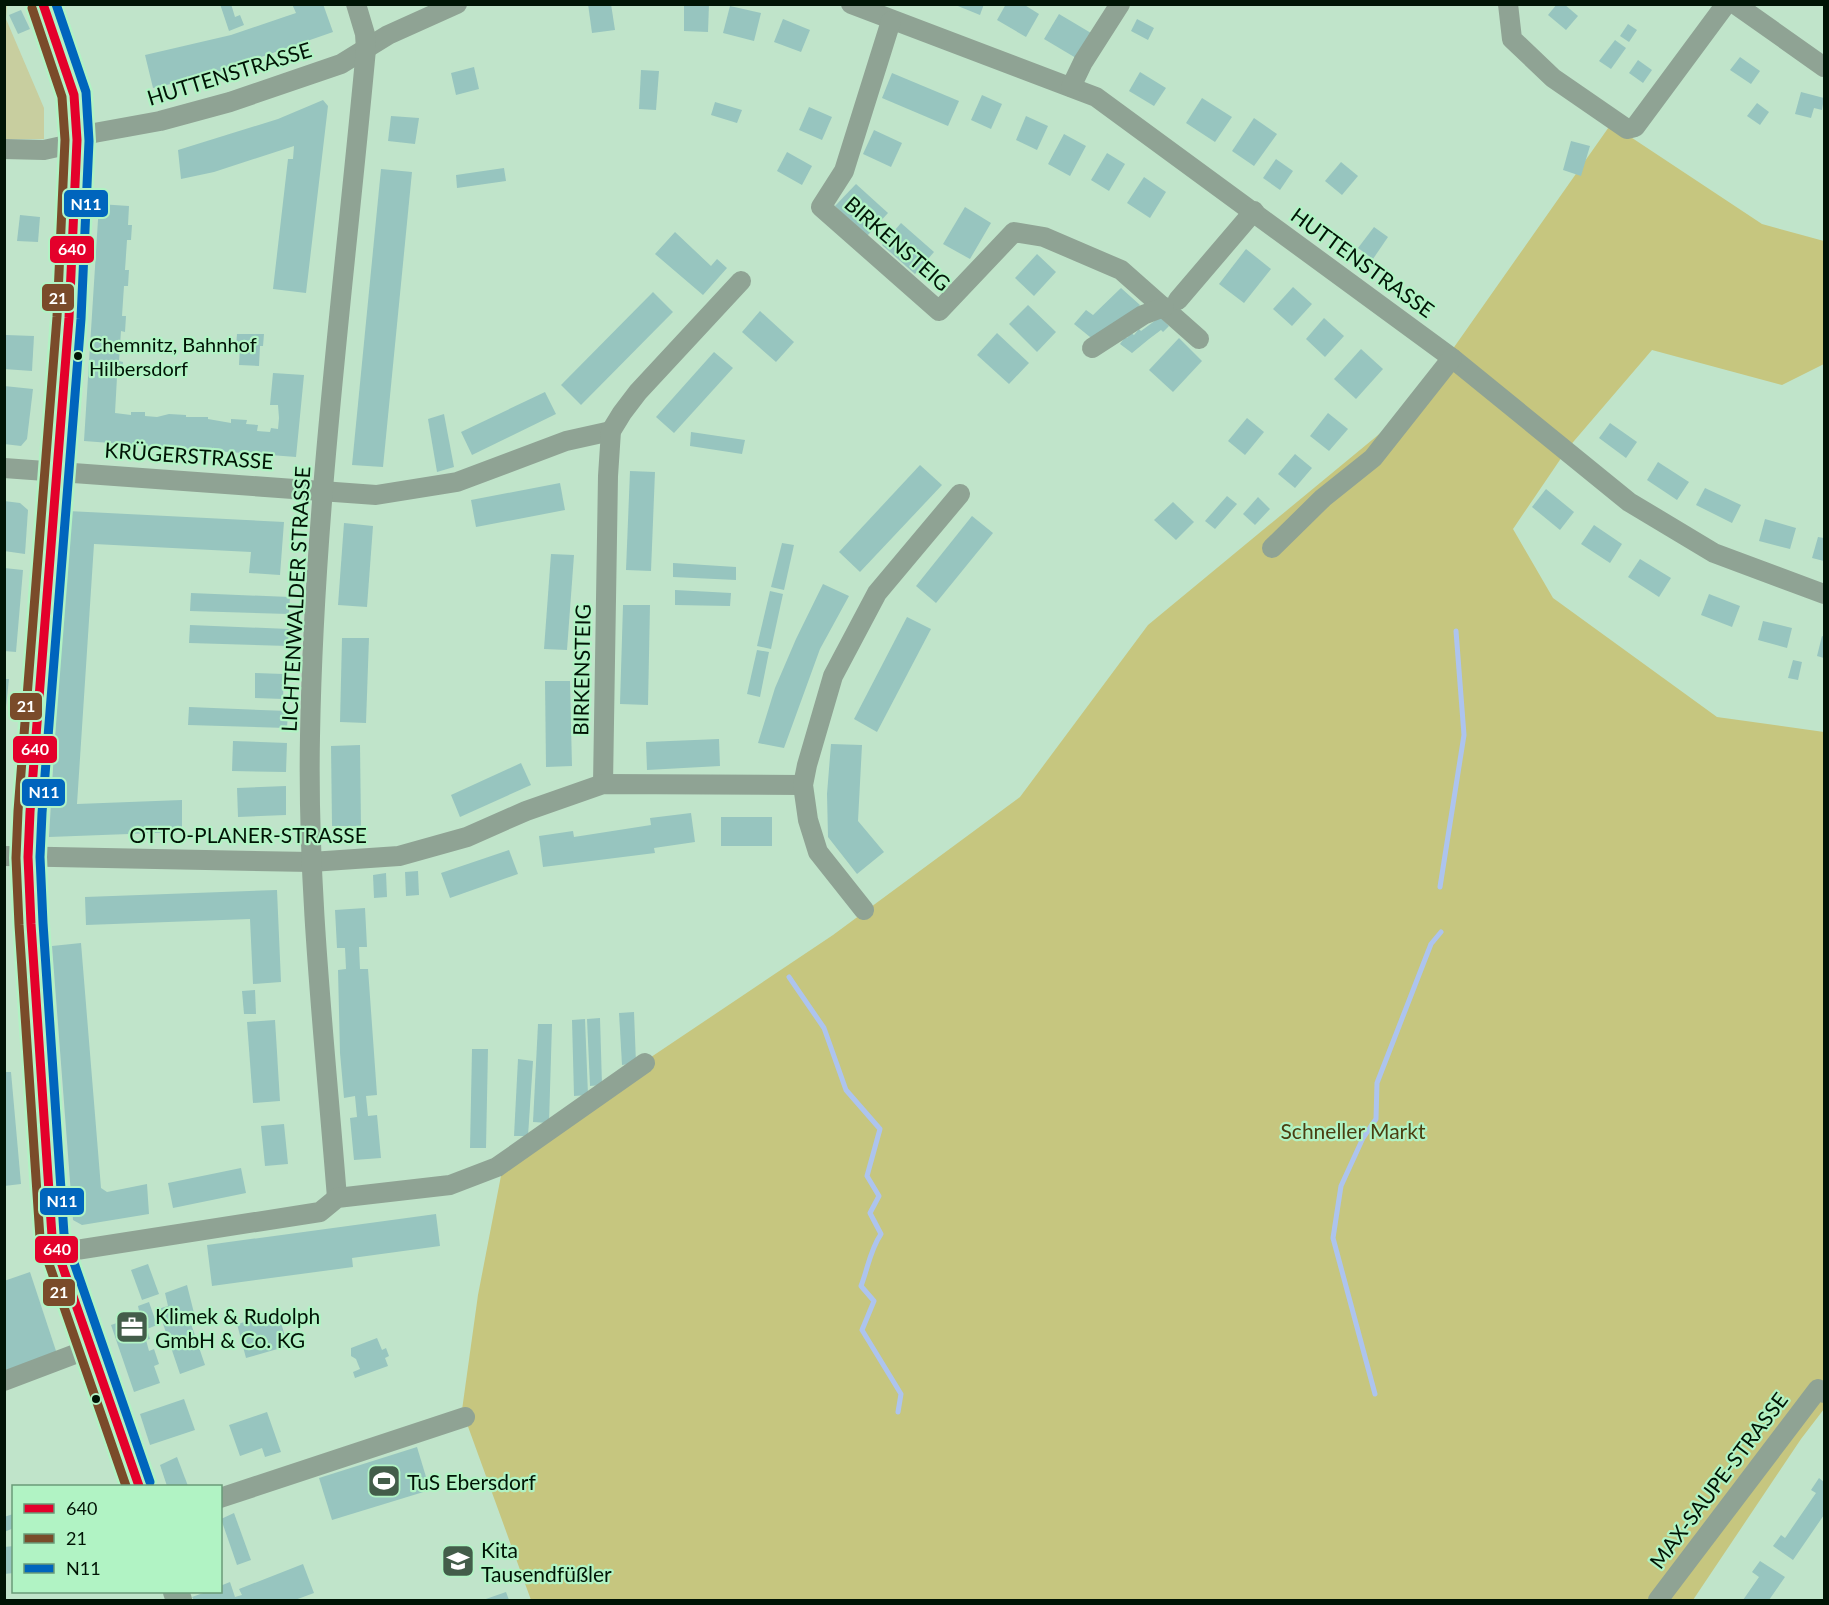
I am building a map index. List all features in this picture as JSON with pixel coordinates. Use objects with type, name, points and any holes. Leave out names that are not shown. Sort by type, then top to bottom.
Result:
[{"type":"main road","points":[[43,4],[74,95],[77,140],[69,318],[56,472],[16,857],[52,1236],[139,1485]]},
{"type":"street","name":"LICHTENWALDER STRASSE","points":[[337,1198],[312,862],[310,738],[314,624],[324,492],[366,49],[365,34],[356,4]]},
{"type":"street","name":"HUTTENSTRASSE","points":[[4,149],[44,150],[94,133],[160,120],[230,102],[341,64],[388,35],[457,4]]},
{"type":"street","name":"HUTTENSTRASSE","points":[[851,4],[1096,97],[1452,358],[1629,502],[1714,553],[1824,594]]},
{"type":"street","points":[[1071,87],[1083,62],[1120,4]]},
{"type":"street","points":[[1508,4],[1512,39],[1553,78],[1627,129],[1635,127],[1726,4]]},
{"type":"street","points":[[1736,4],[1824,67]]},
{"type":"street","name":"BIRKENSTEIG","points":[[891,21],[843,171],[821,207],[939,312],[1014,232],[1044,237],[1121,270],[1171,303],[1200,339]]},
{"type":"street","points":[[1092,348],[1143,315],[1171,303],[1254,211]]},
{"type":"street","points":[[611,431],[638,392],[741,281]]},
{"type":"street","points":[[1272,548],[1323,498],[1373,458],[1452,358]]},
{"type":"street","name":"BIRKENSTEIG","points":[[603,784],[608,476],[611,431]]},
{"type":"street","name":"KRÜGERSTRASSE","points":[[4,468],[287,486],[324,492],[376,495],[434,488],[496,469],[566,441],[611,431]]},
{"type":"street","points":[[864,910],[818,852],[808,820],[803,785],[833,676],[877,593],[960,494]]},
{"type":"street","name":"OTTO-PLANER-STRASSE","points":[[16,857],[312,862],[399,856],[467,837],[526,811],[603,784],[803,785]]},
{"type":"street","points":[[57,1253],[320,1212],[337,1198],[450,1185],[497,1167],[645,1062]]},
{"type":"street","points":[[4,1381],[91,1348]]},
{"type":"street","name":"MAX-SAUPE-STRASSE","points":[[1658,1600],[1821,1391]]},
{"type":"street","points":[[222,1497],[465,1418]]},
{"type":"green space","points":[[4,5],[7,5],[6,19],[44,108],[44,139],[5,139]]},
{"type":"green space","name":"Schneller Markt","points":[[1611,124],[1762,224],[1824,241],[1824,364],[1782,385],[1652,350],[1568,448],[1513,529],[1553,598],[1717,717],[1824,732],[1824,1409],[1801,1439],[1693,1600],[531,1600],[462,1410],[478,1295],[505,1155],[833,935],[1020,797],[1148,625],[1412,407]]},
{"type":"building","points":[[220,4],[231,4],[235,17],[240,15],[244,25],[229,31]]},
{"type":"building","points":[[292,4],[323,4],[333,32],[210,75],[153,88],[145,55],[231,35],[296,13]]},
{"type":"building","points":[[588,4],[611,4],[615,30],[592,33]]},
{"type":"building","points":[[684,4],[709,4],[708,32],[684,31]]},
{"type":"building","points":[[953,4],[984,4],[980,15]]},
{"type":"building","points":[[1006,4],[1023,4],[1039,14],[1026,37],[997,20]]},
{"type":"building","points":[[1557,4],[1564,4],[1578,16],[1566,30],[1548,15]]},
{"type":"building","points":[[730,6],[761,13],[754,41],[723,33]]},
{"type":"building","points":[[21,10],[30,29],[18,34],[9,15]]},
{"type":"building","points":[[1059,14],[1091,33],[1076,58],[1044,39]]},
{"type":"building","points":[[783,19],[810,30],[801,52],[774,42]]},
{"type":"building","points":[[1137,19],[1154,28],[1148,40],[1131,31]]},
{"type":"building","points":[[1628,24],[1637,30],[1629,42],[1620,36]]},
{"type":"building","points":[[1615,40],[1626,48],[1611,69],[1599,61]]},
{"type":"building","points":[[1740,57],[1760,71],[1751,84],[1730,70]]},
{"type":"building","points":[[1638,60],[1652,70],[1643,83],[1629,73]]},
{"type":"building","points":[[474,67],[479,89],[456,95],[451,73]]},
{"type":"building","points":[[641,70],[659,71],[656,110],[639,109]]},
{"type":"building","points":[[1140,72],[1166,88],[1154,106],[1129,91]]},
{"type":"building","points":[[892,73],[959,101],[948,126],[882,98]]},
{"type":"building","points":[[1801,92],[1824,98],[1822,110],[1814,108],[1811,118],[1795,114]]},
{"type":"building","points":[[982,95],[1002,104],[991,129],[971,120]]},
{"type":"building","points":[[1202,98],[1232,117],[1215,142],[1186,123]]},
{"type":"building","points":[[323,100],[328,106],[306,293],[273,289],[288,159],[293,159],[294,146],[214,172],[181,179],[178,150],[278,119]]},
{"type":"building","points":[[715,102],[742,110],[737,123],[711,115]]},
{"type":"building","points":[[1757,103],[1769,112],[1760,125],[1747,116]]},
{"type":"building","points":[[809,107],[832,117],[822,140],[799,130]]},
{"type":"building","points":[[391,116],[419,118],[415,144],[388,141]]},
{"type":"building","points":[[1026,116],[1048,126],[1037,150],[1016,140]]},
{"type":"building","points":[[1254,118],[1277,134],[1254,166],[1232,151]]},
{"type":"building","points":[[874,130],[902,143],[891,167],[863,154]]},
{"type":"building","points":[[1064,134],[1086,146],[1070,176],[1048,164]]},
{"type":"building","points":[[1571,141],[1590,146],[1581,176],[1563,170]]},
{"type":"building","points":[[787,152],[812,166],[802,185],[777,171]]},
{"type":"building","points":[[1107,153],[1125,164],[1109,191],[1091,180]]},
{"type":"building","points":[[1276,159],[1293,171],[1280,190],[1263,178]]},
{"type":"building","points":[[1341,162],[1358,176],[1342,195],[1325,181]]},
{"type":"building","points":[[504,168],[506,181],[457,188],[456,175]]},
{"type":"building","points":[[381,169],[412,172],[383,467],[352,465]]},
{"type":"building","points":[[1144,177],[1166,192],[1150,218],[1127,203]]},
{"type":"building","points":[[856,184],[888,213],[867,236],[835,206]]},
{"type":"building","points":[[99,204],[129,206],[128,225],[132,225],[131,240],[127,240],[125,270],[129,270],[128,286],[124,286],[122,316],[126,316],[125,332],[121,331],[119,361],[123,362],[122,378],[117,377],[115,413],[131,415],[131,412],[145,412],[145,416],[157,417],[169,414],[186,415],[186,417],[208,417],[208,419],[231,423],[231,419],[247,420],[246,424],[258,425],[257,431],[270,432],[271,428],[278,429],[279,418],[278,405],[270,405],[273,373],[304,375],[296,457],[84,441]]},
{"type":"building","points":[[965,207],[991,223],[970,259],[943,244]]},
{"type":"building","points":[[20,215],[40,217],[38,242],[17,241]]},
{"type":"building","points":[[901,223],[934,252],[915,274],[882,245]]},
{"type":"building","points":[[1374,227],[1388,237],[1373,259],[1358,248]]},
{"type":"building","points":[[675,232],[711,266],[717,259],[727,268],[703,295],[655,254]]},
{"type":"building","points":[[1246,249],[1271,269],[1244,303],[1219,284]]},
{"type":"building","points":[[1037,254],[1056,272],[1034,296],[1015,278]]},
{"type":"building","points":[[1293,287],[1312,304],[1292,326],[1273,309]]},
{"type":"building","points":[[1121,288],[1140,305],[1127,320],[1095,341],[1074,324],[1086,310],[1093,315]]},
{"type":"building","points":[[653,292],[673,312],[581,405],[561,385]]},
{"type":"building","points":[[1028,305],[1056,332],[1037,352],[1009,324]]},
{"type":"building","points":[[760,311],[794,342],[776,362],[742,332]]},
{"type":"building","points":[[1160,317],[1169,326],[1132,353],[1120,344],[1125,337],[1127,338],[1131,333],[1134,335],[1139,329],[1141,331]]},
{"type":"building","points":[[1324,318],[1344,336],[1325,357],[1306,339]]},
{"type":"building","points":[[997,333],[1029,363],[1009,384],[977,355]]},
{"type":"building","points":[[237,334],[264,334],[263,346],[260,346],[259,366],[239,365],[240,346],[236,346]]},
{"type":"building","points":[[6,335],[34,336],[32,371],[4,369]]},
{"type":"building","points":[[1179,338],[1202,361],[1173,392],[1149,370]]},
{"type":"building","points":[[1361,349],[1383,369],[1356,399],[1334,379]]},
{"type":"building","points":[[714,352],[733,368],[674,433],[656,417]]},
{"type":"building","points":[[4,386],[33,389],[27,439],[21,446],[4,444]]},
{"type":"building","points":[[545,392],[556,414],[472,455],[461,432]]},
{"type":"building","points":[[1328,413],[1348,429],[1329,451],[1310,436]]},
{"type":"building","points":[[444,414],[454,467],[437,472],[428,419]]},
{"type":"building","points":[[1247,418],[1264,432],[1245,455],[1228,441]]},
{"type":"building","points":[[1610,423],[1637,442],[1626,458],[1599,438]]},
{"type":"building","points":[[691,432],[745,440],[742,454],[690,446]]},
{"type":"building","points":[[1295,454],[1312,468],[1295,488],[1278,474]]},
{"type":"building","points":[[1658,462],[1689,482],[1677,500],[1647,480]]},
{"type":"building","points":[[920,465],[942,485],[860,572],[839,552]]},
{"type":"building","points":[[630,471],[655,472],[651,571],[626,570]]},
{"type":"building","points":[[560,483],[565,510],[476,527],[471,500]]},
{"type":"building","points":[[1705,488],[1741,505],[1732,523],[1696,505]]},
{"type":"building","points":[[1546,489],[1574,512],[1560,530],[1532,507]]},
{"type":"building","points":[[1227,496],[1237,504],[1215,529],[1205,521]]},
{"type":"building","points":[[1258,497],[1270,509],[1255,525],[1243,514]]},
{"type":"building","points":[[4,501],[20,503],[28,510],[25,554],[4,551]]},
{"type":"building","points":[[1173,502],[1194,522],[1176,540],[1154,520]]},
{"type":"building","points":[[68,511],[284,522],[280,575],[249,573],[251,552],[94,544],[77,804],[182,800],[182,832],[49,837]]},
{"type":"building","points":[[972,516],[993,533],[936,603],[916,586]]},
{"type":"building","points":[[1765,519],[1796,528],[1790,549],[1759,541]]},
{"type":"building","points":[[344,523],[373,526],[367,607],[338,605]]},
{"type":"building","points":[[1594,525],[1622,544],[1610,563],[1581,544]]},
{"type":"building","points":[[1818,537],[1824,538],[1824,561],[1812,558]]},
{"type":"building","points":[[782,543],[794,545],[784,590],[771,587]]},
{"type":"building","points":[[551,554],[574,555],[567,650],[544,649]]},
{"type":"building","points":[[1640,559],[1671,578],[1659,597],[1628,577]]},
{"type":"building","points":[[673,563],[736,567],[736,580],[673,577]]},
{"type":"building","points":[[4,568],[23,570],[16,652],[4,651]]},
{"type":"building","points":[[823,584],[849,596],[820,649],[784,748],[758,743],[775,688]]},
{"type":"building","points":[[675,590],[731,593],[730,606],[675,605]]},
{"type":"building","points":[[770,591],[783,594],[771,649],[757,646]]},
{"type":"building","points":[[191,593],[290,597],[289,614],[190,611]]},
{"type":"building","points":[[1709,594],[1740,606],[1732,627],[1701,615]]},
{"type":"building","points":[[623,605],[650,605],[648,705],[620,704]]},
{"type":"building","points":[[907,617],[931,629],[877,732],[854,719]]},
{"type":"building","points":[[1763,621],[1792,628],[1787,648],[1758,640]]},
{"type":"building","points":[[190,625],[289,629],[288,646],[189,643]]},
{"type":"building","points":[[1822,636],[1824,637],[1824,658],[1817,656]]},
{"type":"building","points":[[342,638],[369,638],[366,723],[340,722]]},
{"type":"building","points":[[757,650],[769,652],[760,697],[747,694]]},
{"type":"building","points":[[1793,660],[1802,662],[1798,680],[1788,678]]},
{"type":"building","points":[[255,673],[284,674],[283,699],[255,698]]},
{"type":"building","points":[[4,679],[9,679],[6,707],[4,707]]},
{"type":"building","points":[[545,681],[570,681],[572,766],[546,767]]},
{"type":"building","points":[[189,707],[288,711],[287,728],[188,725]]},
{"type":"building","points":[[719,739],[720,766],[647,770],[646,742]]},
{"type":"building","points":[[233,741],[287,743],[286,772],[232,771]]},
{"type":"building","points":[[831,744],[862,745],[858,821],[884,852],[857,874],[828,837],[827,794]]},
{"type":"building","points":[[360,745],[361,826],[332,826],[331,746]]},
{"type":"building","points":[[521,763],[531,785],[460,817],[451,795]]},
{"type":"building","points":[[286,786],[286,815],[238,817],[237,788]]},
{"type":"building","points":[[691,813],[695,842],[654,848],[655,853],[543,867],[539,836],[573,831],[574,837],[651,825],[650,818]]},
{"type":"building","points":[[721,817],[772,817],[772,846],[721,846]]},
{"type":"building","points":[[509,850],[518,874],[450,898],[441,873]]},
{"type":"building","points":[[418,871],[419,895],[406,896],[405,872]]},
{"type":"building","points":[[386,873],[387,897],[374,898],[373,875]]},
{"type":"building","points":[[277,890],[281,982],[253,984],[250,919],[86,925],[85,897]]},
{"type":"building","points":[[365,908],[367,947],[359,947],[360,969],[368,969],[377,1095],[366,1096],[368,1116],[377,1115],[381,1158],[354,1160],[350,1118],[357,1117],[355,1096],[344,1098],[340,1053],[338,970],[346,969],[345,948],[337,948],[335,910]]},
{"type":"building","points":[[81,943],[101,1188],[107,1192],[147,1184],[149,1214],[82,1225],[73,1220],[52,946]]},
{"type":"building","points":[[255,990],[256,1014],[244,1014],[242,991]]},
{"type":"building","points":[[634,1012],[636,1063],[622,1065],[619,1013]]},
{"type":"building","points":[[600,1018],[602,1085],[590,1086],[587,1019]]},
{"type":"building","points":[[585,1019],[588,1095],[574,1096],[572,1020]]},
{"type":"building","points":[[275,1020],[280,1101],[253,1103],[247,1022]]},
{"type":"building","points":[[538,1024],[552,1024],[549,1123],[533,1122]]},
{"type":"building","points":[[472,1049],[488,1049],[486,1148],[470,1148]]},
{"type":"building","points":[[518,1059],[533,1061],[528,1136],[514,1136]]},
{"type":"building","points":[[4,1072],[11,1072],[21,1184],[4,1186]]},
{"type":"building","points":[[284,1124],[288,1164],[265,1166],[261,1126]]},
{"type":"building","points":[[241,1168],[246,1193],[173,1208],[168,1183]]},
{"type":"building","points":[[436,1214],[440,1246],[352,1258],[353,1267],[212,1286],[207,1245]]},
{"type":"building","points":[[148,1264],[159,1294],[142,1300],[131,1270]]},
{"type":"building","points":[[30,1272],[57,1354],[4,1372],[4,1281]]},
{"type":"building","points":[[187,1285],[194,1313],[188,1315],[205,1365],[180,1374],[158,1309],[168,1306],[165,1293]]},
{"type":"building","points":[[149,1302],[157,1325],[147,1329],[150,1339],[146,1340],[149,1351],[154,1349],[159,1364],[154,1366],[160,1383],[134,1392],[111,1325],[140,1315],[138,1306]]},
{"type":"building","points":[[278,1313],[288,1346],[246,1358],[237,1324]]},
{"type":"building","points":[[377,1338],[382,1350],[386,1348],[389,1356],[385,1358],[388,1366],[355,1378],[353,1372],[360,1369],[356,1359],[351,1356],[351,1348]]},
{"type":"building","points":[[184,1399],[195,1430],[150,1445],[140,1414]]},
{"type":"building","points":[[267,1412],[281,1452],[265,1457],[262,1448],[240,1456],[229,1425]]},
{"type":"building","points":[[417,1447],[430,1490],[332,1520],[319,1478]]},
{"type":"building","points":[[177,1457],[188,1485],[167,1485],[160,1465]]},
{"type":"building","points":[[1819,1478],[1824,1482],[1824,1515],[1793,1560],[1773,1546],[1781,1535],[1785,1538],[1816,1493],[1811,1490]]},
{"type":"building","points":[[234,1513],[251,1560],[237,1565],[222,1519]]},
{"type":"building","points":[[12,1514],[12,1529],[4,1532],[4,1517]]},
{"type":"building","points":[[12,1546],[12,1573],[4,1574],[4,1547]]},
{"type":"building","points":[[1760,1561],[1785,1577],[1769,1600],[1743,1600],[1759,1577],[1752,1572]]},
{"type":"building","points":[[303,1564],[314,1593],[295,1600],[194,1600],[192,1597],[203,1593],[222,1593],[222,1585],[230,1582],[235,1597],[242,1595],[239,1589]]},
{"type":"building","points":[[506,1592],[509,1600],[483,1600]]},
{"type":"waterway","points":[[1440,887],[1464,735],[1456,631]]},
{"type":"waterway","points":[[1375,1394],[1333,1238],[1341,1186],[1363,1138],[1376,1119],[1377,1083],[1431,944],[1441,932]]},
{"type":"waterway","points":[[789,977],[824,1028],[846,1090],[880,1129],[867,1176],[879,1196],[870,1213],[881,1234],[861,1286],[874,1301],[862,1330],[901,1394],[898,1412]]},
{"type":"transit line","name":"640","points":[[43,4],[74,95],[77,140],[69,318],[30,812],[28,857],[31,924],[52,1236],[139,1485]]},
{"type":"transit line","name":"N11","points":[[56,4],[86,92],[89,141],[81,319],[42,813],[40,857],[43,923],[64,1234],[150,1482]]},
{"type":"transit line","name":"21","points":[[32,8],[62,97],[65,140],[57,317],[18,811],[16,858],[19,925],[40,1238],[126,1485]]},
{"type":"place","name":"Chemnitz, Bahnhof Hilbersdorf","points":[[78,356]]},
{"type":"place","name":"Klimek & Rudolph GmbH & Co. KG","points":[[132,1327]]},
{"type":"place","name":"TuS Ebersdorf","points":[[384,1481]]},
{"type":"place","name":"Kita Tausendfüßler","points":[[458,1561]]}]
